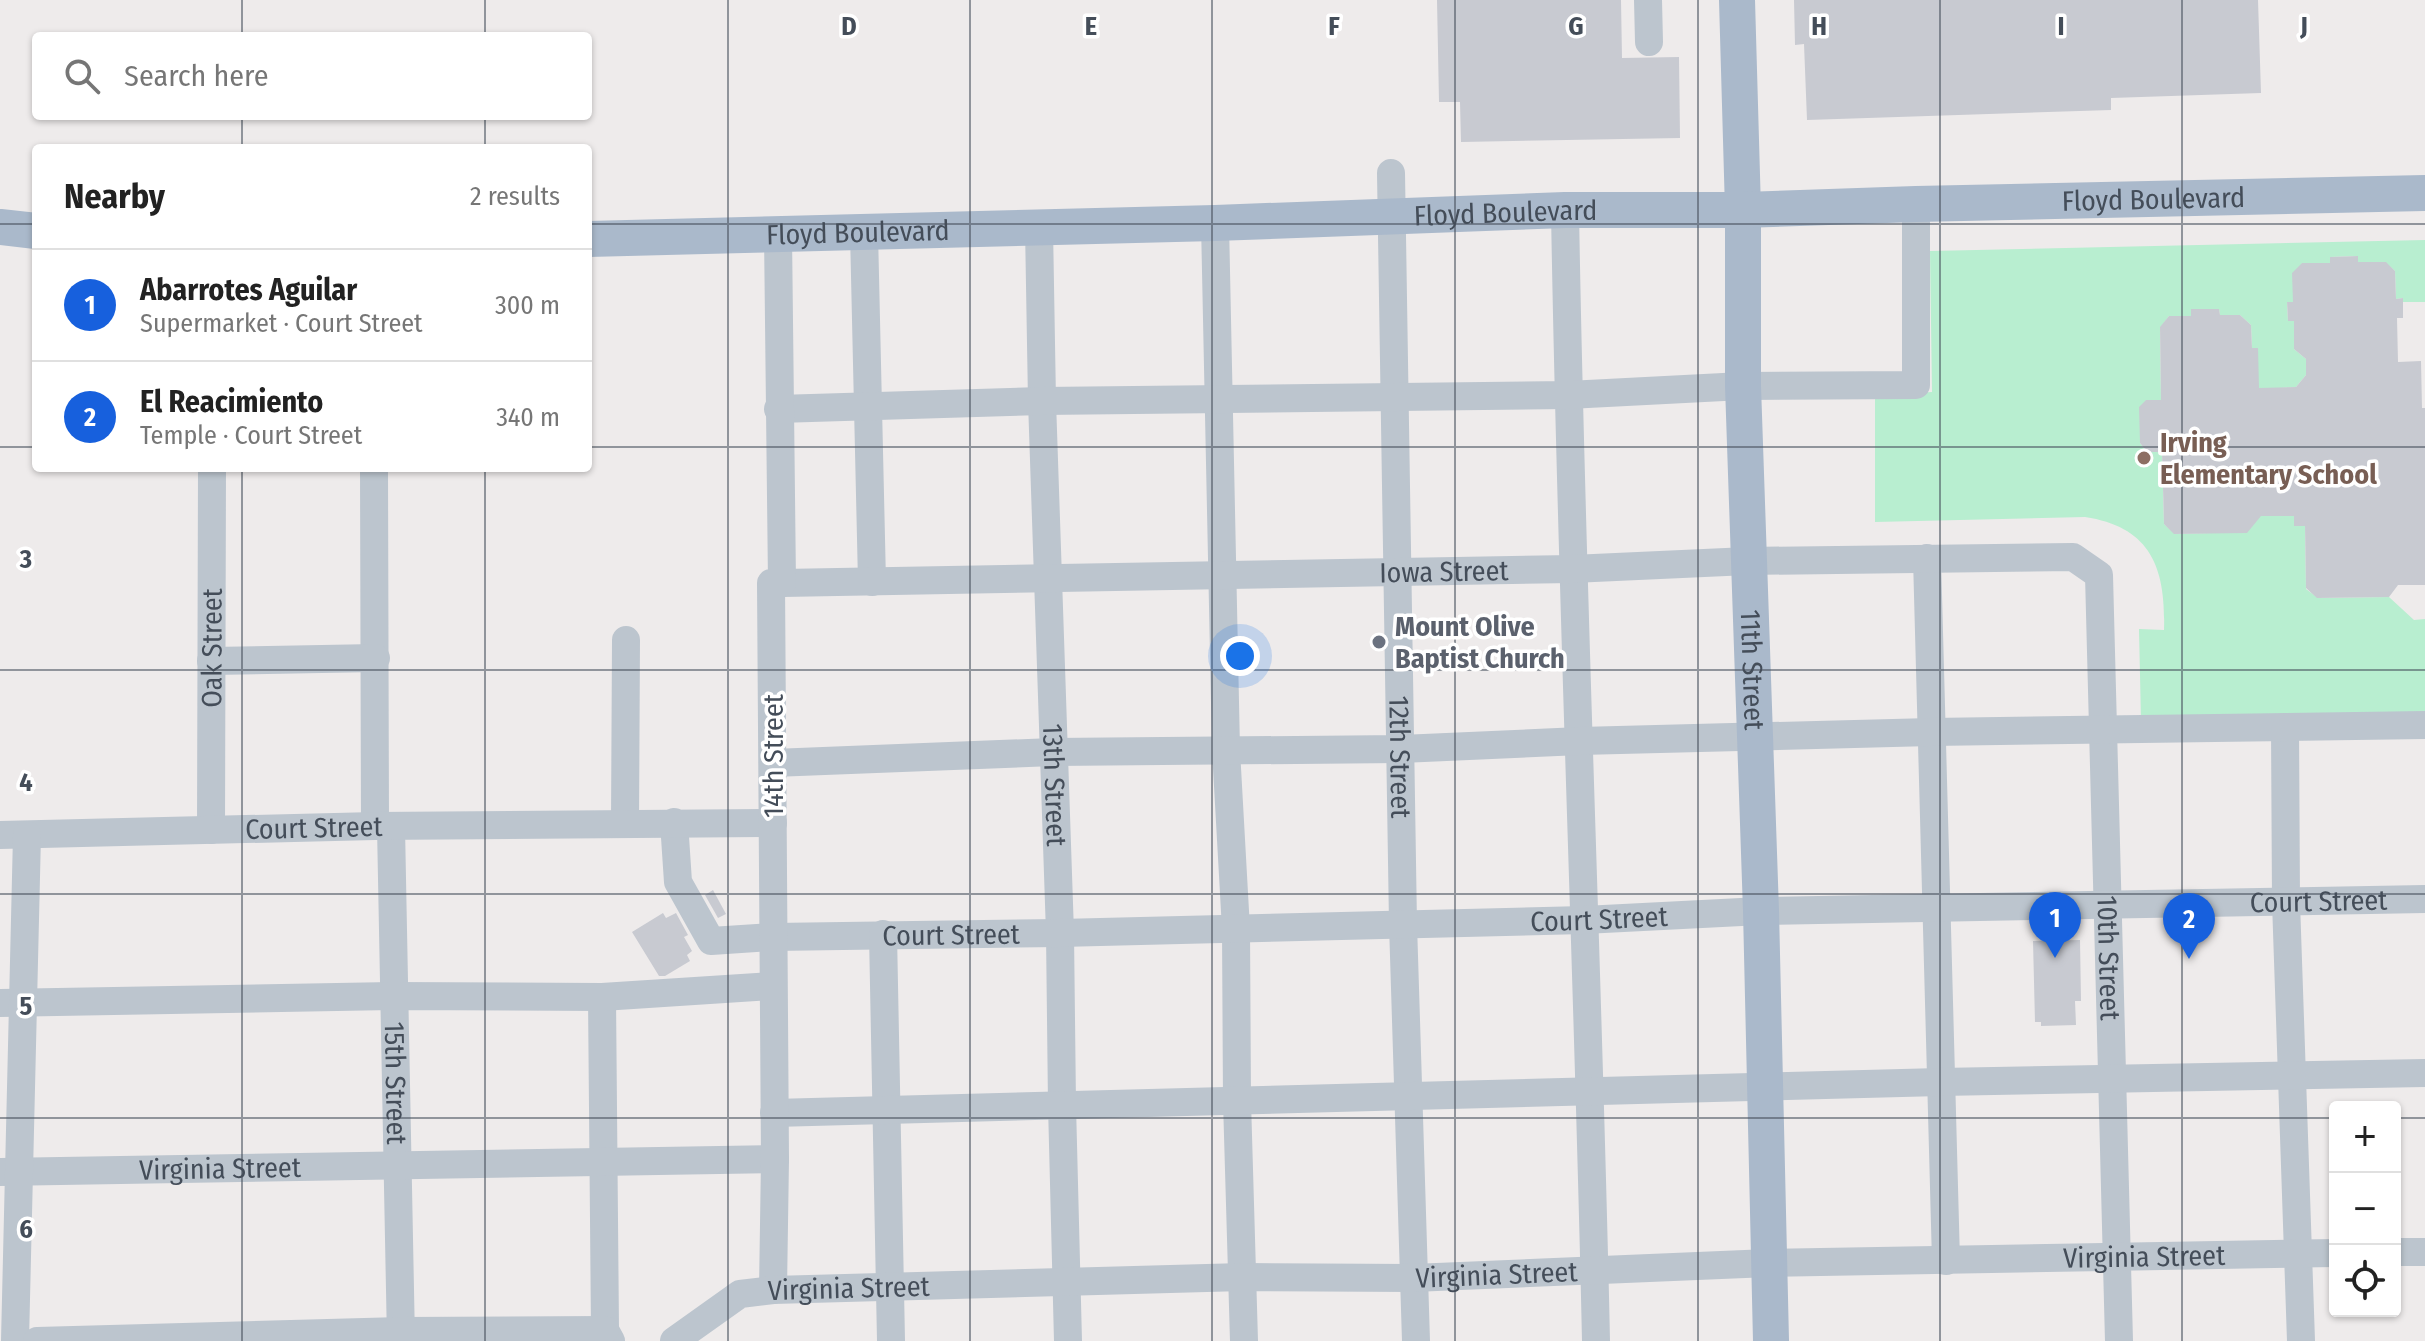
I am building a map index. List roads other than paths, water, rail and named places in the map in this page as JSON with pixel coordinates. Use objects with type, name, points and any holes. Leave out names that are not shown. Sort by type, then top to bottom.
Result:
[{"type":"main road","name":"11th Street","points":[[1737,0],[1743,210],[1743,386],[1761,911],[1771,1341]]},
{"type":"main road","name":"Floyd Boulevard","points":[[592,239],[1392,218],[1565,210],[1743,210],[2425,193]]},
{"type":"main road","points":[[0,227],[32,231]]},
{"type":"street","points":[[1648,0],[1649,42]]},
{"type":"street","name":"12th Street","points":[[1391,173],[1397,395],[1403,924],[1416,1341]]},
{"type":"street","points":[[778,409],[1042,401],[1568,395],[1743,386],[1916,385],[1916,204]]},
{"type":"street","points":[[1565,210],[1572,569],[1580,741],[1596,1341]]},
{"type":"street","points":[[1215,223],[1226,750],[1236,929],[1244,1341]]},
{"type":"street","name":"13th Street","points":[[1039,227],[1060,933],[1068,1341]]},
{"type":"street","points":[[864,232],[872,582]]},
{"type":"street","name":"14th Street","points":[[773,1290],[771,583],[782,583],[778,234]]},
{"type":"street","name":"Oak Street","points":[[211,830],[212,472]]},
{"type":"street","name":"15th Street","points":[[374,472],[376,658],[392,996],[401,1336]]},
{"type":"street","name":"Iowa Street","points":[[782,583],[1572,569],[1748,561],[2073,557],[2099,575]]},
{"type":"street","points":[[1927,558],[1946,1261]]},
{"type":"street","name":"10th Street","points":[[2099,575],[2119,1341]]},
{"type":"street","points":[[625,823],[626,640]]},
{"type":"street","points":[[211,661],[376,658]]},
{"type":"street","points":[[773,763],[1053,752],[1401,749],[1931,732],[2425,725]]},
{"type":"street","points":[[2285,727],[2286,902],[2301,1341]]},
{"type":"street","name":"Court Street","points":[[674,822],[678,882],[711,941],[883,934],[1060,933],[1584,920],[1761,911],[2425,899]]},
{"type":"street","name":"Court Street","points":[[13,835],[383,826],[773,823]]},
{"type":"street","points":[[13,835],[9,1172],[15,1341]]},
{"type":"street","points":[[883,934],[891,1341]]},
{"type":"street","points":[[11,1003],[392,996],[602,997],[772,986]]},
{"type":"street","points":[[37,1341],[608,1336],[602,997]]},
{"type":"street","points":[[774,1113],[1940,1082],[2425,1073]]},
{"type":"street","name":"Virginia Street","points":[[9,1172],[775,1159]]},
{"type":"street","points":[[2401,1252],[2425,1252]]},
{"type":"street","name":"Virginia Street","points":[[674,1341],[740,1294],[773,1290],[1243,1277],[1413,1278],[1769,1263],[2329,1253]]},
{"type":"place","name":"Irving Elementary School","points":[[2144,458]]},
{"type":"place","name":"Mount Olive Baptist Church","points":[[1379,642]]},
{"type":"place","name":"Abarrotes Aguilar","points":[[2055,958]]},
{"type":"place","name":"El Reacimiento","points":[[2189,959]]}]
